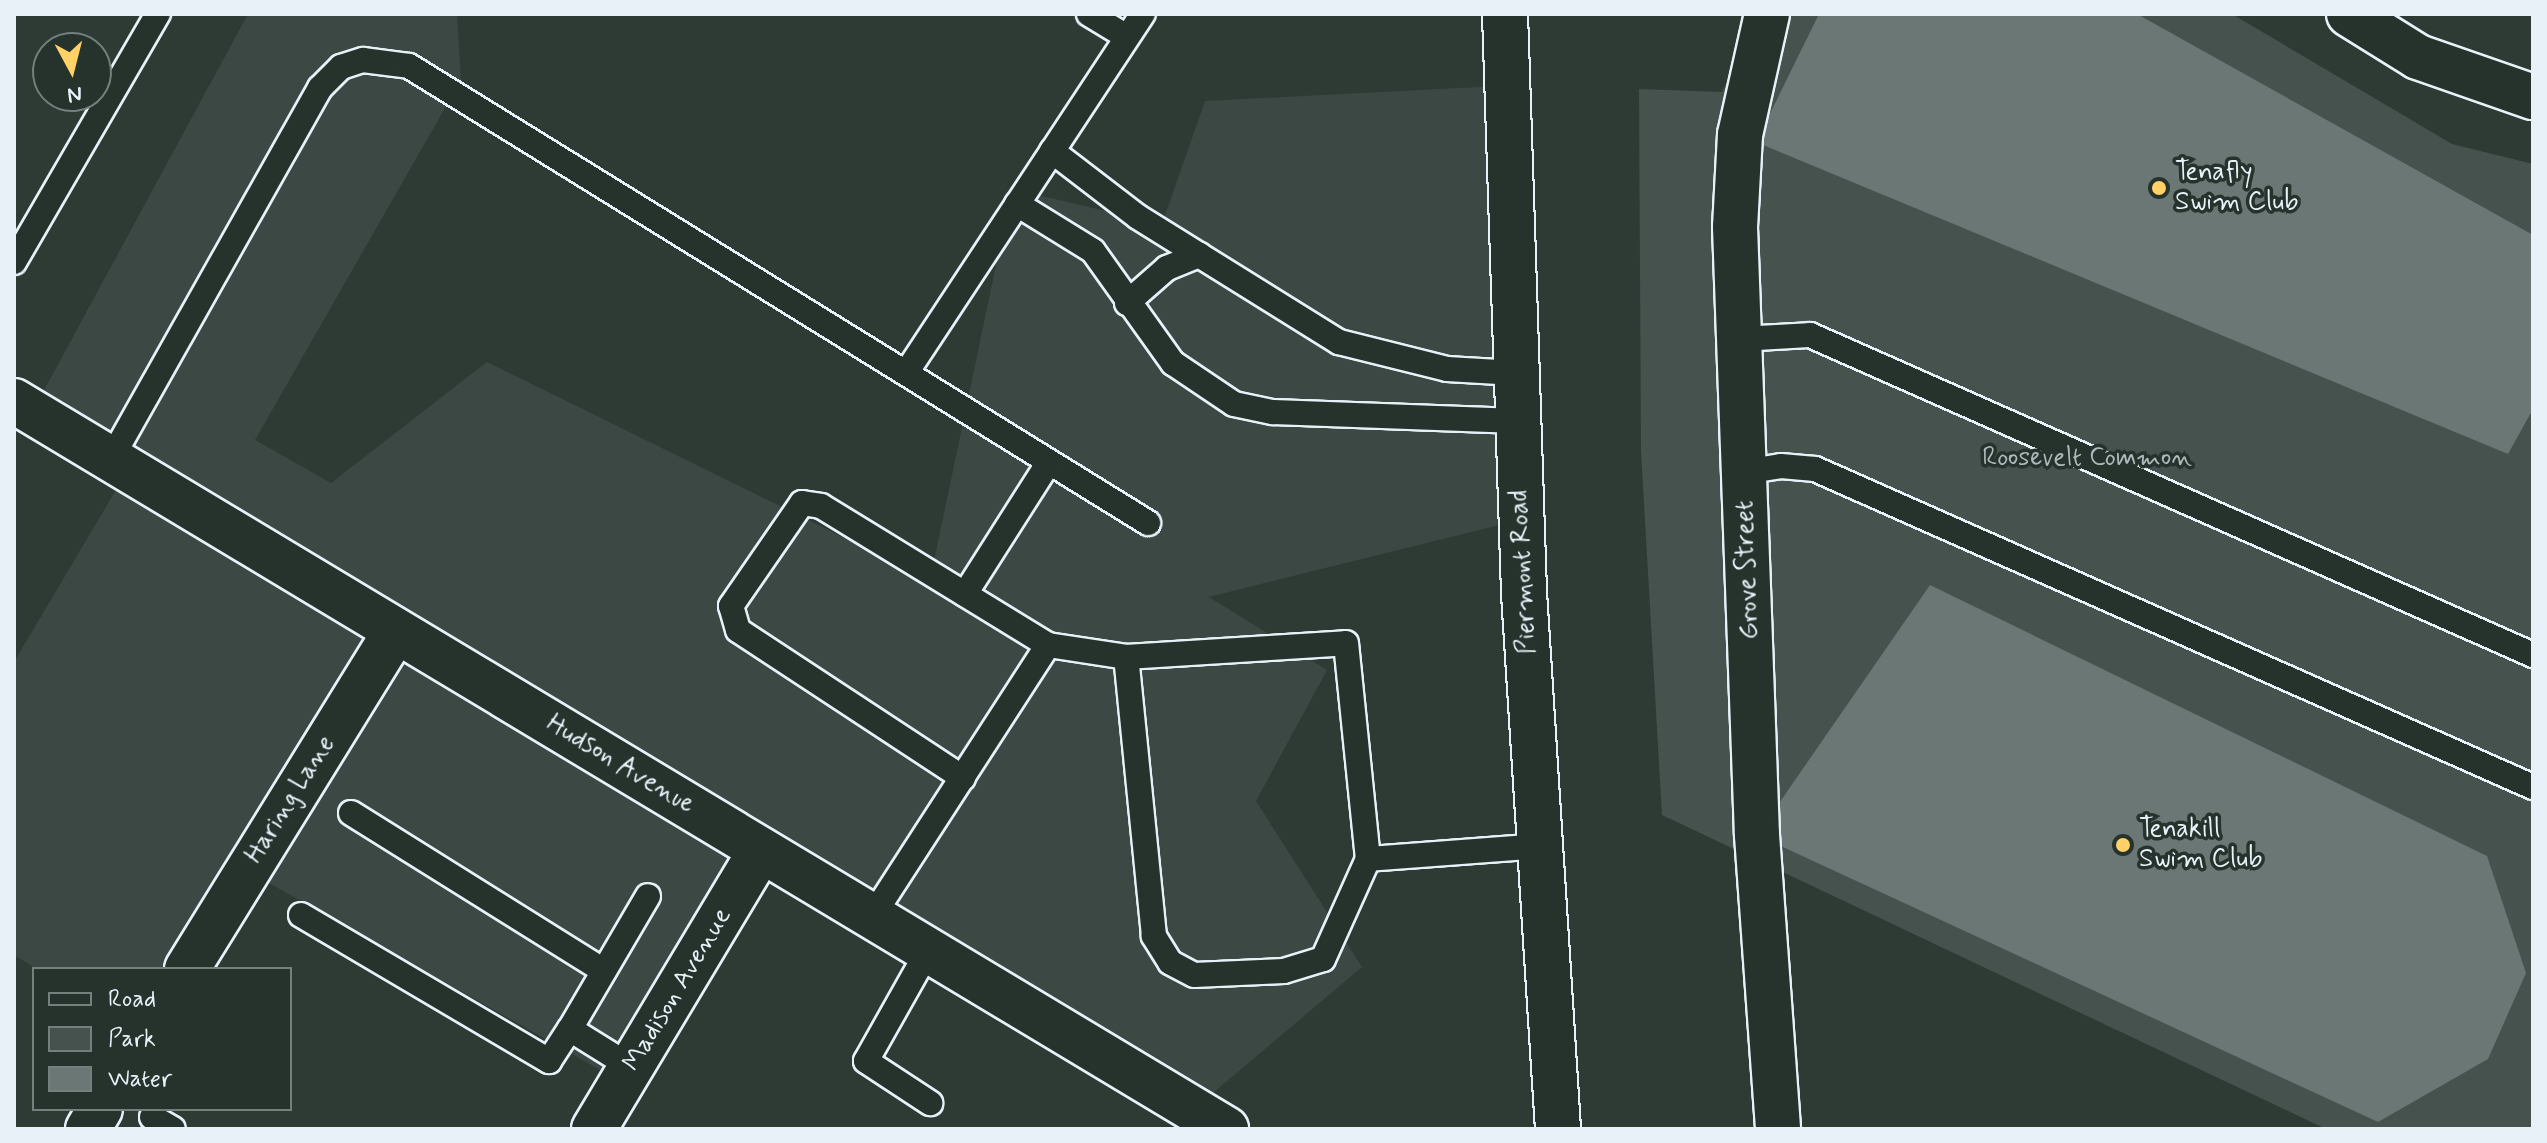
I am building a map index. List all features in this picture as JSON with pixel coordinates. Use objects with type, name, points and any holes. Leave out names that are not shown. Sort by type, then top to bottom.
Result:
[{"type":"street","name":"Piermont Road","points":[[1505,14],[1518,421],[1558,1129]]},
{"type":"street","name":"Grove Street","points":[[1767,14],[1740,135],[1735,227],[1757,835],[1778,1129]]},
{"type":"street","points":[[2349,14],[2418,57],[2533,97]]},
{"type":"street","name":"Hudson Avenue","points":[[14,401],[1226,1129]]},
{"type":"street","name":"Haring Lane","points":[[188,967],[396,631]]},
{"type":"street","name":"Madison Avenue","points":[[594,1129],[761,850]]},
{"type":"street","points":[[88,1129],[99,1111]]},
{"type":"lane","points":[[14,262],[158,14]]},
{"type":"lane","points":[[1089,14],[1127,37]]},
{"type":"lane","points":[[906,373],[1143,14]]},
{"type":"lane","points":[[111,459],[320,88],[341,67],[363,60],[409,66],[1148,523]]},
{"type":"lane","points":[[1052,151],[1138,217],[1339,342],[1447,369],[1516,373]]},
{"type":"lane","points":[[1017,204],[1093,251],[1127,303],[1173,363],[1234,404],[1273,412],[1518,421]]},
{"type":"lane","points":[[1127,303],[1167,268],[1199,255]]},
{"type":"lane","points":[[1739,339],[1810,335],[2533,655]]},
{"type":"lane","points":[[965,594],[1049,462]]},
{"type":"lane","points":[[1744,472],[1781,466],[1815,469],[2533,787]]},
{"type":"lane","points":[[963,778],[738,630],[731,606],[802,503],[821,506],[1048,645],[1126,657],[1346,643],[1368,859],[1323,959],[1284,971],[1194,975],[1170,962],[1154,936],[1126,657]]},
{"type":"lane","points":[[872,917],[1048,645]]},
{"type":"lane","points":[[351,813],[604,971]]},
{"type":"lane","points":[[1368,859],[1540,846]]},
{"type":"lane","points":[[301,915],[549,1061],[648,896]]},
{"type":"lane","points":[[928,951],[866,1061],[930,1103]]},
{"type":"lane","points":[[570,1029],[631,1067]]},
{"type":"lane","points":[[152,1117],[173,1129]]},
{"type":"shaded area","points":[[248,14],[457,14],[461,80],[255,440],[331,483],[487,362],[930,580],[1012,189],[1162,224],[1205,101],[1498,86],[1507,523],[1209,597],[1327,670],[1256,801],[1362,967],[1188,1114],[753,847],[618,1080],[248,871],[185,967],[34,967],[14,955],[14,662],[132,463],[36,405]]},
{"type":"green space","name":"Roosevelt Common","points":[[1760,14],[2232,14],[2452,144],[2533,164],[2533,1129],[2326,1129],[1662,815],[1641,451],[1639,89],[1722,92]]},
{"type":"water","name":"Tenafly Swim Club","points":[[1819,14],[2137,14],[2533,235],[2533,409],[2508,454],[1756,142]]},
{"type":"water","name":"Tenakill Swim Club","points":[[1930,585],[2487,856],[2526,973],[2488,1059],[2378,1122],[1757,835]]},
{"type":"place","name":"Tenafly Swim Club","points":[[2159,188]]},
{"type":"place","name":"Tenakill Swim Club","points":[[2123,845]]}]
